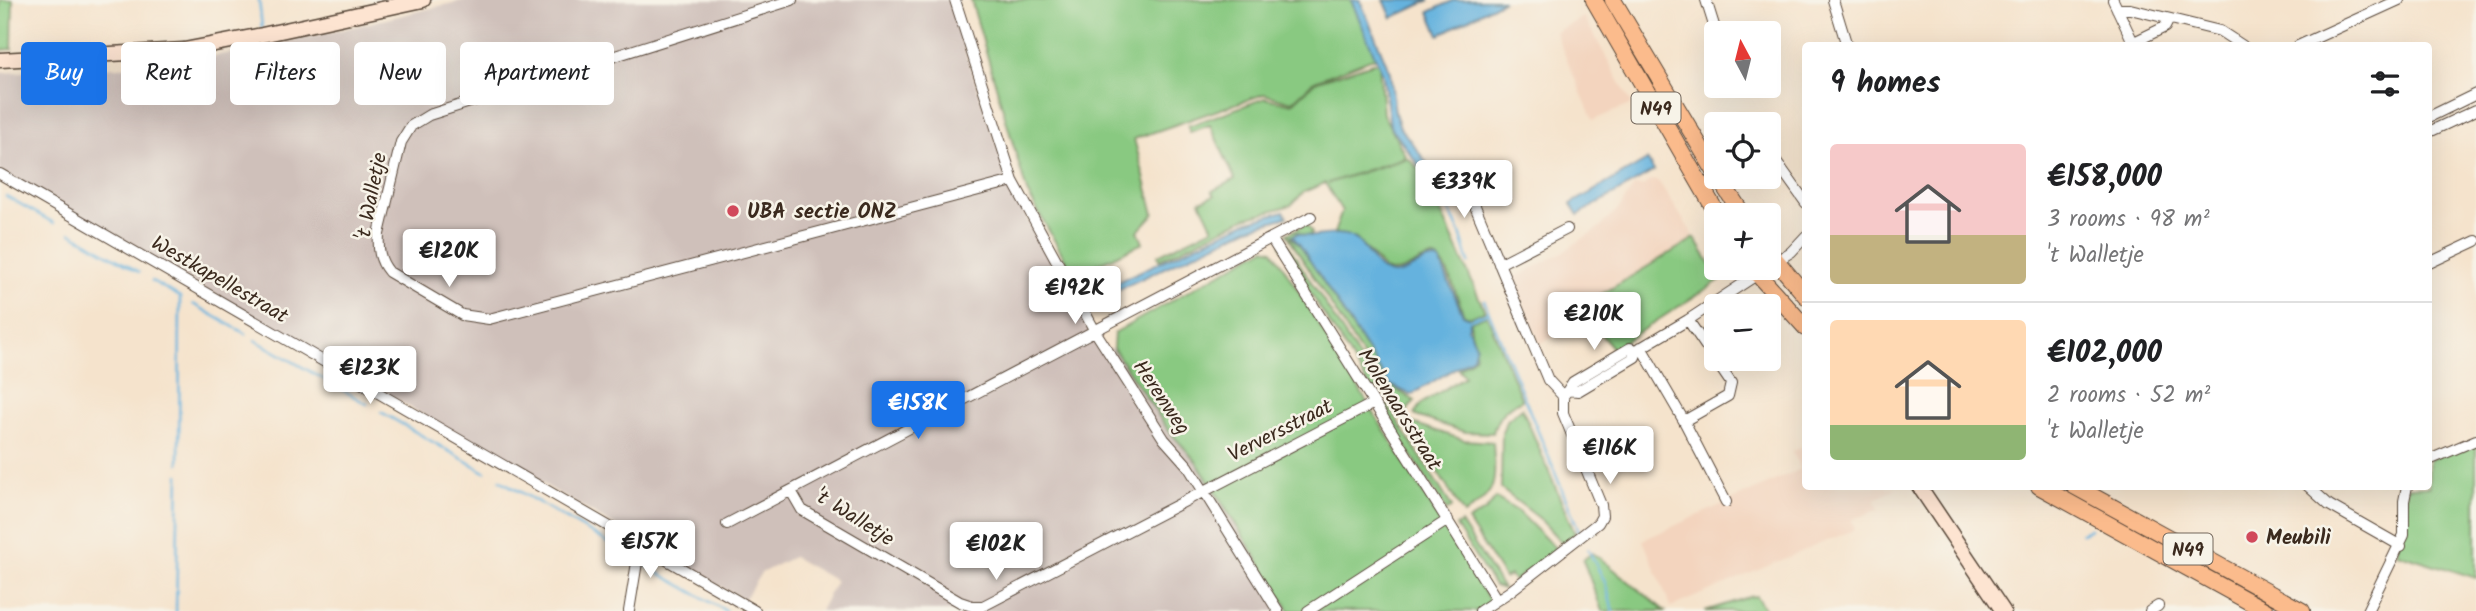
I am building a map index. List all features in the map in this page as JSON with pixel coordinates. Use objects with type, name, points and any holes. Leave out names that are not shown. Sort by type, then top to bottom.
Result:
[{"type":"main road","name":"N49","points":[[1594,0],[1711,203]]},
{"type":"main road","name":"N49","points":[[1613,0],[1704,154]]},
{"type":"main road","points":[[1781,277],[1802,293]]},
{"type":"main road","points":[[1775,280],[1802,322]]},
{"type":"main road","name":"N49","points":[[2046,490],[2266,611]]},
{"type":"main road","name":"N49","points":[[2081,490],[2302,611]]},
{"type":"street","points":[[0,60],[184,50],[423,0]]},
{"type":"street","name":"'t Walletje","points":[[792,0],[429,115],[411,126],[401,142],[379,234],[378,247],[383,265],[389,272],[462,314],[489,319],[1013,181]]},
{"type":"street","name":"Herenweg","points":[[955,0],[1013,181],[1096,331],[1164,439],[1188,466],[1278,611]]},
{"type":"street","points":[[1706,0],[1713,21]]},
{"type":"street","points":[[1833,0],[1846,42]]},
{"type":"street","points":[[2307,42],[2399,0]]},
{"type":"street","points":[[2115,4],[2220,31],[2238,42]]},
{"type":"street","points":[[2115,4],[2129,42]]},
{"type":"street","points":[[2134,42],[2165,27],[2169,19]]},
{"type":"street","points":[[2432,116],[2476,94]]},
{"type":"street","points":[[2432,131],[2476,110]]},
{"type":"street","points":[[1781,168],[1802,197]]},
{"type":"street","name":"Westkapellestraat","points":[[0,174],[755,611]]},
{"type":"street","points":[[1467,187],[1548,380],[1566,393],[1578,391],[1635,357],[1639,349],[1688,320],[1744,280]]},
{"type":"street","points":[[1096,331],[1311,217]]},
{"type":"street","points":[[1499,264],[1567,229]]},
{"type":"street","name":"Molenaarsstraat","points":[[1271,239],[1497,600]]},
{"type":"street","points":[[1781,257],[1791,252],[1802,240]]},
{"type":"street","points":[[2432,262],[2476,241]]},
{"type":"street","points":[[1684,421],[1728,396],[1731,383],[1688,320]]},
{"type":"street","name":"'t Walletje","points":[[727,524],[1096,331]]},
{"type":"street","points":[[1639,349],[1684,421],[1726,502]]},
{"type":"street","points":[[1480,611],[1591,529],[1602,516],[1601,505],[1563,413],[1566,393]]},
{"type":"street","name":"Verversstraat","points":[[1204,491],[1374,403]]},
{"type":"street","points":[[2432,459],[2476,440]]},
{"type":"street","points":[[1922,490],[2003,611]]},
{"type":"street","points":[[2312,490],[2329,505],[2401,547]]},
{"type":"street","points":[[2367,611],[2401,547],[2406,490]]},
{"type":"street","name":"'t Walletje","points":[[791,491],[802,510],[972,606],[982,606],[1204,491]]},
{"type":"street","points":[[1308,611],[1448,520]]},
{"type":"street","points":[[629,611],[640,544]]},
{"type":"shaded area","points":[[465,0],[948,0],[1013,194],[1101,350],[1113,348],[1169,431],[1196,461],[1290,611],[820,611],[836,581],[793,557],[761,573],[744,600],[0,171],[0,73],[21,72],[21,105],[107,105],[107,68],[121,67],[121,105],[216,105],[216,56],[230,53],[230,105],[340,105],[340,42],[285,42]]},
{"type":"shaded area","points":[[1584,17],[1632,104],[1593,120],[1555,32]]},
{"type":"shaded area","points":[[1653,180],[1659,182],[1695,238],[1551,323],[1557,335],[1540,344],[1513,279],[1563,252],[1600,227],[1620,207],[1634,186],[1643,186]]},
{"type":"shaded area","points":[[1802,447],[1802,490],[1892,490],[1875,500],[1879,509],[1851,520],[1855,529],[1671,607],[1643,540],[1801,469],[1792,451]]},
{"type":"green space","points":[[0,0],[13,0],[12,49],[0,50]]},
{"type":"green space","points":[[971,0],[1351,0],[1376,57],[1314,81],[1292,102],[1264,94],[1134,139],[1154,214],[1138,231],[1143,243],[1074,275],[1027,192]]},
{"type":"green space","points":[[1379,63],[1383,114],[1406,157],[1328,183],[1408,158],[1425,176],[1485,311],[1471,317],[1464,315],[1448,273],[1435,258],[1393,272],[1385,270],[1356,239],[1334,233],[1342,211],[1325,183],[1304,192],[1291,205],[1245,218],[1159,260],[1158,255],[1213,228],[1200,201],[1215,195],[1212,191],[1235,179],[1210,125],[1190,132],[1188,126],[1265,98],[1292,104],[1315,82]]},
{"type":"green space","points":[[1306,224],[1312,233],[1307,237],[1298,232],[1291,237],[1300,245],[1389,385],[1415,401],[1404,414],[1397,411],[1287,234]]},
{"type":"green space","points":[[1283,237],[1378,388],[1372,391],[1281,246]]},
{"type":"green space","points":[[1695,238],[1704,253],[1704,280],[1720,280],[1613,349],[1579,308]]},
{"type":"green space","points":[[1265,248],[1273,250],[1493,606],[1484,611],[1290,611],[1196,461],[1169,431],[1113,348],[1114,333]]},
{"type":"green space","points":[[1487,315],[1522,400],[1503,413],[1493,433],[1465,432],[1416,416],[1414,414],[1421,404],[1465,376],[1458,369],[1474,358],[1471,321]]},
{"type":"green space","points":[[1387,404],[1452,507],[1447,511],[1382,408]]},
{"type":"green space","points":[[1522,408],[1575,534],[1563,544],[1539,518],[1501,489],[1502,433],[1506,421]]},
{"type":"green space","points":[[1406,421],[1464,440],[1493,442],[1493,484],[1484,499],[1464,514]]},
{"type":"green space","points":[[2476,440],[2476,578],[2397,553],[2407,490],[2432,490],[2432,459]]},
{"type":"green space","points":[[1496,498],[1519,512],[1556,549],[1514,581],[1510,575],[1504,578],[1468,521],[1486,510]]},
{"type":"green space","points":[[1461,523],[1503,589],[1494,586],[1456,526]]},
{"type":"green space","points":[[1592,553],[1665,611],[1602,611],[1583,560]]},
{"type":"green space","points":[[1756,596],[1766,611],[1705,611],[1749,597]]},
{"type":"water","points":[[1351,0],[1360,0],[1390,72],[1395,113],[1400,127],[1435,174],[1428,178],[1390,126],[1383,75]]},
{"type":"water","points":[[1384,0],[1430,0],[1392,18]]},
{"type":"water","points":[[1454,0],[1504,0],[1439,35],[1429,12]]},
{"type":"water","points":[[1647,160],[1654,171],[1578,215],[1571,204]]},
{"type":"water","points":[[1284,211],[1287,217],[1249,228],[1105,296],[1102,289],[1246,222]]},
{"type":"water","points":[[1298,233],[1311,236],[1341,234],[1355,239],[1377,266],[1388,273],[1401,273],[1428,260],[1440,261],[1463,315],[1468,317],[1470,322],[1468,328],[1476,345],[1473,357],[1411,395],[1389,384],[1292,236]]},
{"type":"waterway","points":[[259,0],[262,28]]},
{"type":"waterway","points":[[1432,174],[1460,233],[1469,263]]},
{"type":"waterway","points":[[6,196],[54,223]]},
{"type":"waterway","points":[[71,233],[139,272]]},
{"type":"waterway","points":[[152,281],[180,297],[179,463]]},
{"type":"waterway","points":[[1484,300],[1579,531]]},
{"type":"waterway","points":[[193,304],[246,334]]},
{"type":"waterway","points":[[1468,320],[1489,312]]},
{"type":"waterway","points":[[255,340],[367,404]]},
{"type":"waterway","points":[[381,412],[485,472]]},
{"type":"waterway","points":[[176,611],[179,475]]},
{"type":"waterway","points":[[500,480],[629,555]]},
{"type":"waterway","points":[[2081,533],[2090,529]]},
{"type":"waterway","points":[[1588,549],[1605,582],[1613,611]]},
{"type":"waterway","points":[[643,564],[726,611]]},
{"type":"place","name":"UBA sectie ONZ","points":[[733,211]]},
{"type":"place","name":"Meubili","points":[[2252,537]]}]
